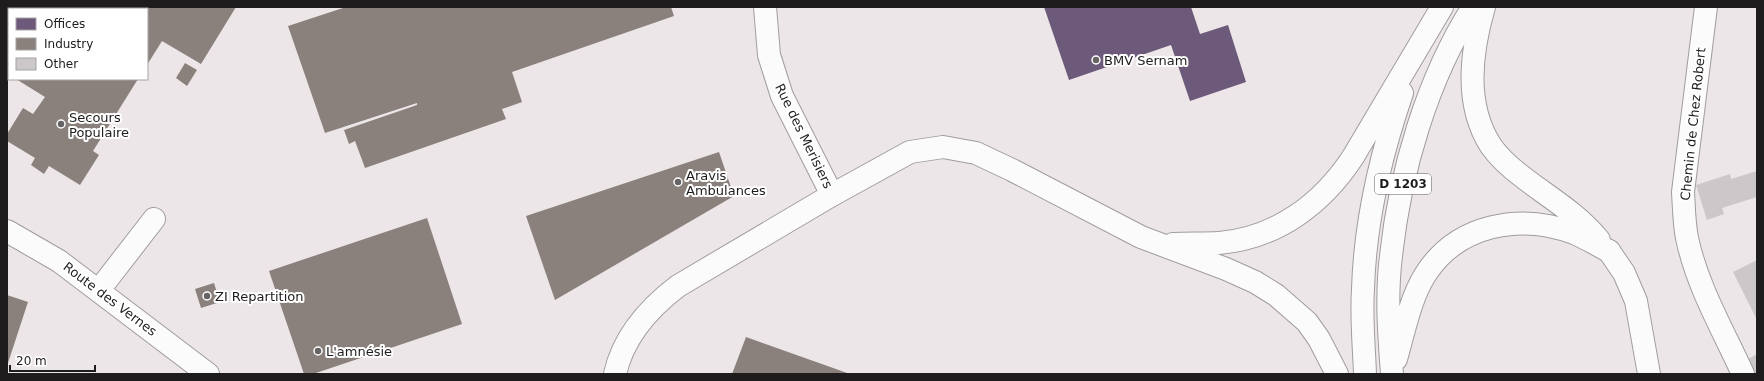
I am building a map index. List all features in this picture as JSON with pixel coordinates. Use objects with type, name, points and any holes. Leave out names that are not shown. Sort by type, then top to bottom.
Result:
[{"type":"main road","name":"Rue des Merisiers","points":[[765,7],[769,56],[782,96],[832,195]]},
{"type":"main road","points":[[1162,244],[1220,243],[1251,237],[1277,228],[1311,206],[1341,175],[1353,157],[1442,7]]},
{"type":"main road","name":"D 1203","points":[[1365,374],[1362,289],[1371,207],[1385,147],[1402,93],[1415,62],[1442,7]]},
{"type":"main road","name":"D 1203","points":[[1392,374],[1389,343],[1389,276],[1394,230],[1403,182],[1432,88],[1457,34],[1473,7]]},
{"type":"main road","points":[[1484,7],[1476,42],[1472,84],[1478,119],[1487,139],[1497,154],[1509,165],[1574,214],[1609,251],[1624,273],[1636,301],[1649,374]]},
{"type":"main road","name":"Chemin de Chez Robert","points":[[1706,7],[1683,192],[1684,215],[1687,238],[1693,260],[1711,306],[1743,374]]},
{"type":"main road","points":[[615,374],[617,363],[642,320],[658,302],[678,286],[832,195],[910,152],[943,147],[976,153],[1141,237],[1255,282],[1276,295],[1307,322],[1319,339],[1337,374]]},
{"type":"main road","points":[[99,290],[154,219]]},
{"type":"main road","points":[[1392,374],[1414,298],[1424,275],[1437,259],[1451,246],[1466,236],[1495,225],[1530,223],[1575,233],[1609,251]]},
{"type":"main road","name":"Route des Vernes","points":[[7,231],[59,261],[208,374]]},
{"type":"building: Offices","name":"BMV Sernam","points":[[1044,7],[1191,7],[1200,34],[1228,25],[1246,82],[1190,101],[1171,45],[1069,80]]},
{"type":"building: Industry","points":[[236,7],[201,64],[162,41],[148,63],[148,8],[48,8]]},
{"type":"building: Industry","points":[[346,7],[671,7],[674,16],[512,72],[522,102],[502,109],[506,119],[365,168],[355,141],[349,144],[344,130],[417,105],[417,103],[325,133],[288,26]]},
{"type":"building: Industry","points":[[185,63],[197,70],[187,86],[176,78]]},
{"type":"building: Industry","name":"Secours Populaire","points":[[18,80],[137,80],[93,151],[99,155],[80,185],[49,166],[44,174],[31,165],[35,158],[7,141],[7,134],[23,108],[33,114],[45,97]]},
{"type":"building: Industry","points":[[719,152],[734,196],[555,300],[526,216]]},
{"type":"building: Industry","points":[[427,218],[462,324],[313,374],[304,374],[269,271]]},
{"type":"building: Industry","name":"ZI Repartition","points":[[214,283],[220,302],[201,308],[195,289]]},
{"type":"building: Industry","points":[[7,295],[28,302],[7,366]]},
{"type":"building: Industry","points":[[746,337],[850,374],[732,374]]},
{"type":"building: Other","points":[[1757,171],[1757,197],[1722,208],[1724,214],[1707,220],[1696,185],[1730,174],[1731,179]]},
{"type":"building: Other","points":[[1757,260],[1757,320],[1733,272]]},
{"type":"building: Other","points":[[1757,354],[1757,374],[1754,374],[1748,359]]},
{"type":"place","name":"BMV Sernam","points":[[1096,60]]},
{"type":"place","name":"Secours Populaire","points":[[61,124]]},
{"type":"place","name":"Aravis Ambulances","points":[[678,182]]},
{"type":"place","name":"ZI Repartition","points":[[207,296]]},
{"type":"place","name":"L'amnésie","points":[[318,351]]}]
